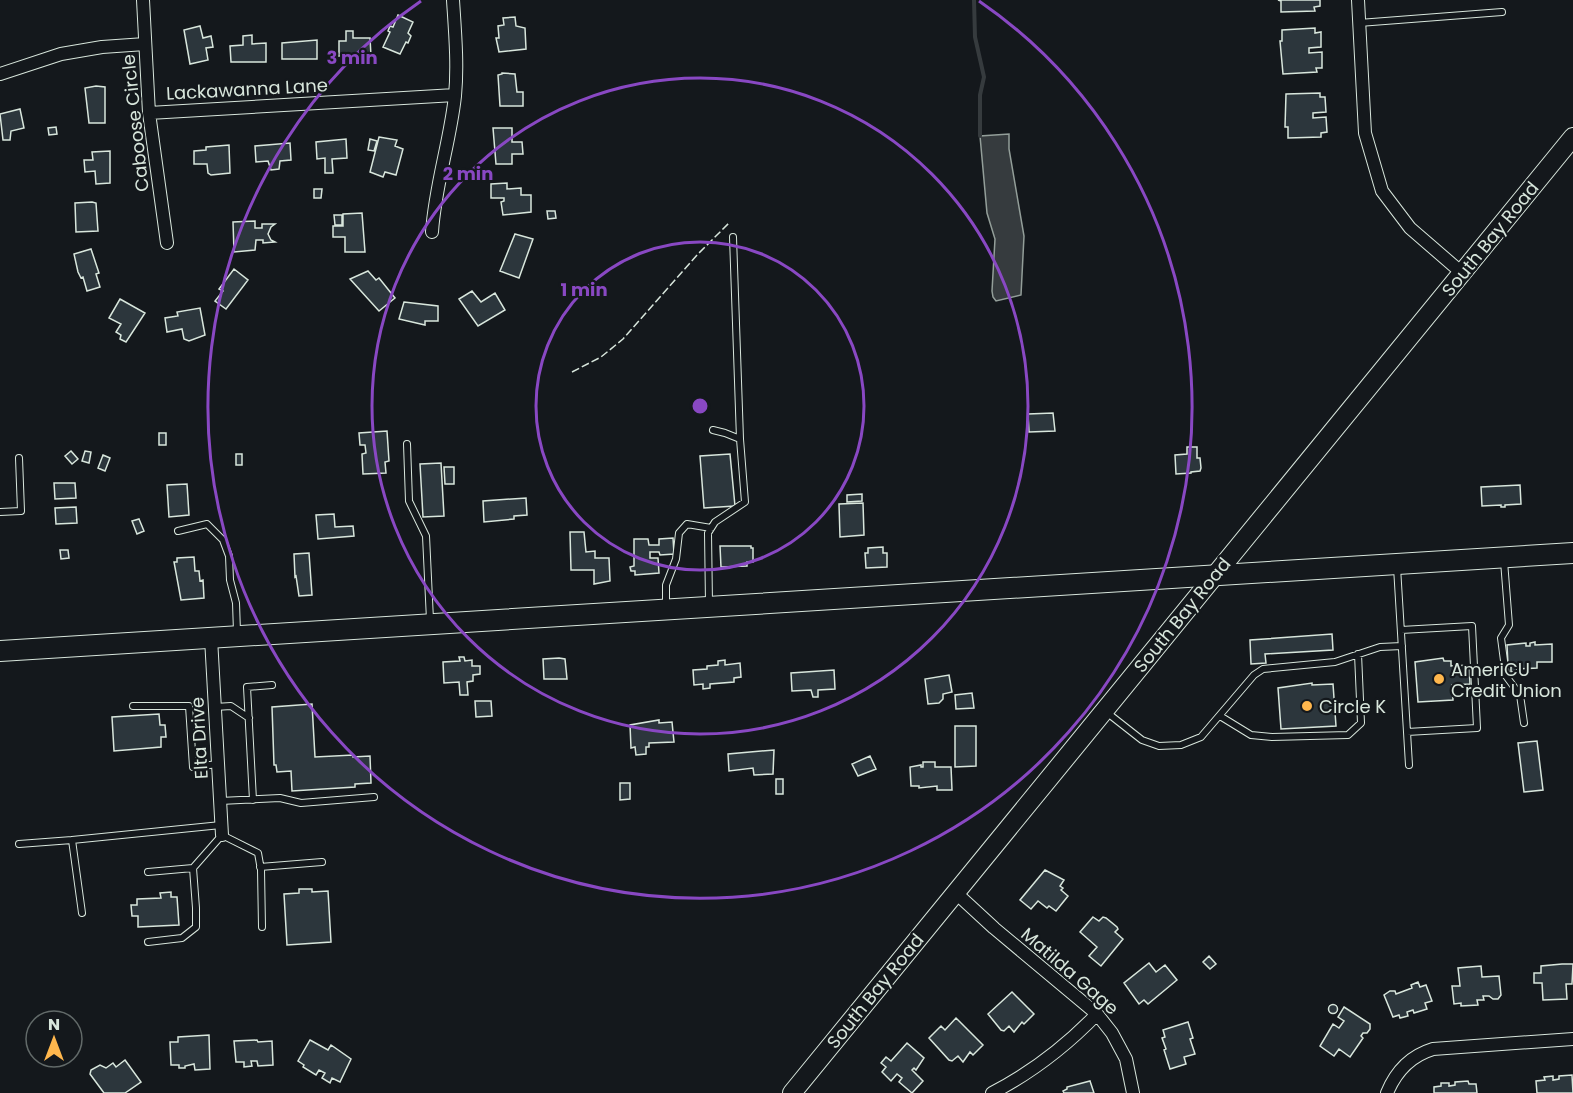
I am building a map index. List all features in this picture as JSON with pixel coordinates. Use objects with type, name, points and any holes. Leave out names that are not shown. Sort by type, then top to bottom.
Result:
[{"type":"main road","points":[[0,651],[1573,553]]},
{"type":"street","name":"Caboose Circle","points":[[143,0],[149,113],[167,243]]},
{"type":"street","points":[[432,232],[434,206],[455,95],[453,0]]},
{"type":"street","points":[[1358,0],[1365,133],[1382,191],[1410,228],[1462,273]]},
{"type":"street","points":[[0,74],[61,54],[102,47],[145,44]]},
{"type":"street","name":"Lackawanna Lane","points":[[149,113],[455,95]]},
{"type":"street","name":"South Bay Road","points":[[792,1093],[1573,137]]},
{"type":"street","name":"Elta Drive","points":[[211,638],[222,830]]},
{"type":"street","name":"Matilda Gage","points":[[956,892],[994,928],[1097,1014],[1112,1033],[1126,1059],[1132,1093]]},
{"type":"street","points":[[992,1093],[1007,1086],[1051,1056],[1097,1014]]},
{"type":"street","points":[[1387,1093],[1399,1070],[1419,1053],[1433,1049],[1573,1039]]},
{"type":"lane","points":[[1359,22],[1502,12]]},
{"type":"lane","points":[[709,607],[708,533],[716,522],[745,502],[740,439],[733,237]]},
{"type":"lane","points":[[713,430],[740,439]]},
{"type":"lane","points":[[407,444],[409,501],[426,536],[430,624]]},
{"type":"lane","points":[[0,512],[21,511],[19,458]]},
{"type":"lane","points":[[178,531],[207,524],[223,540],[229,556],[238,636]]},
{"type":"lane","points":[[666,609],[666,585],[676,559],[679,533],[687,524],[711,528]]},
{"type":"lane","points":[[1503,557],[1509,625],[1501,638],[1506,676],[1520,695],[1524,723]]},
{"type":"lane","points":[[1397,564],[1408,765]]},
{"type":"lane","points":[[1401,630],[1472,627],[1477,728],[1407,732]]},
{"type":"lane","points":[[1104,711],[1142,740],[1159,746],[1181,745],[1201,737],[1254,675],[1263,669],[1335,662],[1380,647],[1402,646]]},
{"type":"lane","points":[[1220,716],[1251,735],[1272,737],[1347,735],[1361,723],[1358,654]]},
{"type":"lane","points":[[254,800],[247,687],[272,685]]},
{"type":"lane","points":[[134,706],[189,706],[193,768],[218,764]]},
{"type":"lane","points":[[215,707],[231,706],[249,718]]},
{"type":"lane","points":[[220,801],[280,798],[301,803],[374,797]]},
{"type":"lane","points":[[148,942],[182,938],[196,927],[193,868],[222,830]]},
{"type":"lane","points":[[19,844],[222,830],[258,853],[262,927]]},
{"type":"lane","points":[[72,840],[82,913]]},
{"type":"lane","points":[[260,867],[322,862]]},
{"type":"lane","points":[[148,872],[193,868]]},
{"type":"shaded area","points":[[1009,134],[1009,149],[1024,236],[1021,295],[996,301],[992,291],[995,239],[987,213],[980,136]]},
{"type":"building","points":[[1278,0],[1320,0],[1320,6],[1314,7],[1315,11],[1281,12],[1281,1]]},
{"type":"building","points":[[398,15],[413,22],[408,33],[411,36],[400,54],[383,47],[390,32],[388,31],[390,26],[393,27]]},
{"type":"building","points":[[515,17],[516,26],[525,28],[526,49],[499,52],[496,38],[499,38],[498,26],[504,25],[503,18]]},
{"type":"building","points":[[200,26],[203,38],[211,36],[213,47],[206,48],[208,60],[190,64],[184,30]]},
{"type":"building","points":[[1315,28],[1315,33],[1321,32],[1321,47],[1309,48],[1309,53],[1322,52],[1322,68],[1316,68],[1317,72],[1283,74],[1280,41],[1282,41],[1282,30]]},
{"type":"building","points":[[346,31],[353,31],[353,38],[370,38],[371,56],[339,56],[339,41],[346,41]]},
{"type":"building","points":[[252,35],[252,44],[266,43],[266,62],[231,62],[230,46],[243,45],[243,36]]},
{"type":"building","points":[[317,40],[317,59],[282,59],[282,43]]},
{"type":"building","points":[[515,74],[517,92],[523,92],[523,106],[500,106],[498,75]]},
{"type":"building","points":[[105,87],[105,123],[89,123],[85,88]]},
{"type":"building","points":[[1320,93],[1320,97],[1325,97],[1326,112],[1313,113],[1313,118],[1326,117],[1327,132],[1321,133],[1321,137],[1288,138],[1288,127],[1285,127],[1286,94]]},
{"type":"building","points":[[20,109],[24,128],[11,131],[10,140],[3,140],[0,114]]},
{"type":"building","points":[[56,127],[57,134],[49,135],[48,128]]},
{"type":"building","points":[[493,128],[512,128],[512,142],[522,142],[523,154],[512,154],[512,164],[496,164]]},
{"type":"building","points":[[379,137],[397,140],[395,146],[403,149],[396,175],[385,172],[383,177],[370,172]]},
{"type":"building","points":[[346,139],[347,158],[332,159],[333,173],[325,173],[325,158],[317,159],[316,142]]},
{"type":"building","points":[[370,139],[377,141],[374,151],[368,150]]},
{"type":"building","points":[[290,143],[291,160],[280,161],[279,169],[271,170],[268,161],[256,162],[255,146]]},
{"type":"building","points":[[229,145],[230,173],[211,175],[208,173],[207,164],[194,164],[194,151],[206,150],[206,147]]},
{"type":"building","points":[[110,151],[110,183],[96,184],[95,171],[85,172],[84,160],[93,160],[92,152]]},
{"type":"building","points":[[507,183],[507,189],[521,188],[521,195],[531,195],[531,212],[503,215],[501,202],[504,198],[491,198],[491,184]]},
{"type":"building","points":[[314,189],[322,189],[321,198],[314,198]]},
{"type":"building","points":[[75,203],[96,203],[98,231],[76,232]]},
{"type":"building","points":[[547,211],[555,211],[556,218],[548,219]]},
{"type":"building","points":[[362,213],[365,252],[345,252],[345,237],[333,237],[333,226],[343,226],[343,214]]},
{"type":"building","points":[[334,215],[342,215],[342,225],[335,225]]},
{"type":"building","points":[[255,221],[255,228],[262,228],[262,224],[275,224],[268,234],[275,242],[263,243],[263,240],[256,240],[255,250],[234,252],[233,222]]},
{"type":"building","points":[[515,234],[533,239],[519,278],[500,271]]},
{"type":"building","points":[[91,249],[99,273],[96,274],[100,287],[87,291],[83,277],[81,278],[78,272],[74,254]]},
{"type":"building","points":[[234,269],[248,280],[226,309],[215,301],[223,291],[219,289]]},
{"type":"building","points":[[368,271],[376,280],[379,278],[395,298],[379,311],[350,279]]},
{"type":"building","points":[[472,291],[481,302],[495,293],[505,310],[478,326],[459,299]]},
{"type":"building","points":[[120,299],[145,313],[126,342],[120,339],[121,335],[116,332],[121,324],[109,318]]},
{"type":"building","points":[[404,302],[438,306],[438,321],[425,321],[425,325],[399,319]]},
{"type":"building","points":[[200,308],[205,335],[189,341],[184,339],[182,329],[167,332],[165,318],[178,316],[177,312]]},
{"type":"building","points":[[1053,413],[1055,431],[1029,432],[1028,414]]},
{"type":"building","points":[[387,431],[389,461],[385,462],[386,473],[363,474],[362,454],[366,453],[365,445],[360,445],[359,433]]},
{"type":"building","points":[[159,433],[166,433],[166,445],[159,445]]},
{"type":"building","points":[[1187,447],[1197,447],[1200,471],[1176,474],[1175,455],[1187,454]]},
{"type":"building","points":[[71,451],[78,459],[72,464],[65,456]]},
{"type":"building","points":[[85,451],[91,452],[89,463],[82,461]]},
{"type":"building","points":[[236,454],[242,454],[242,465],[236,465]]},
{"type":"building","points":[[730,454],[735,506],[704,508],[700,456]]},
{"type":"building","points":[[103,455],[110,458],[105,471],[98,468]]},
{"type":"building","points":[[441,463],[444,516],[423,517],[420,464]]},
{"type":"building","points":[[444,467],[454,467],[454,484],[445,484]]},
{"type":"building","points":[[54,483],[75,483],[76,498],[55,499]]},
{"type":"building","points":[[187,484],[189,515],[169,517],[167,485]]},
{"type":"building","points":[[1520,485],[1521,504],[1505,505],[1505,507],[1501,505],[1482,506],[1481,487]]},
{"type":"building","points":[[862,494],[862,501],[847,502],[847,495]]},
{"type":"building","points":[[526,498],[527,515],[514,516],[514,519],[484,522],[483,501]]},
{"type":"building","points":[[863,503],[864,535],[840,537],[839,504]]},
{"type":"building","points":[[76,507],[77,523],[56,524],[55,508]]},
{"type":"building","points":[[334,514],[335,527],[353,526],[354,536],[318,539],[316,515]]},
{"type":"building","points":[[139,519],[144,531],[137,534],[132,521]]},
{"type":"building","points":[[570,532],[584,532],[586,552],[595,551],[595,558],[609,558],[610,581],[594,584],[594,570],[571,570]]},
{"type":"building","points":[[673,538],[674,554],[660,555],[659,552],[650,552],[650,558],[658,558],[659,573],[635,575],[635,571],[631,571],[630,567],[634,566],[634,539],[648,539],[649,545],[659,545],[659,539]]},
{"type":"building","points":[[720,546],[751,546],[753,562],[747,562],[747,566],[721,567]]},
{"type":"building","points":[[883,547],[883,553],[887,553],[887,567],[866,568],[865,553],[868,553],[868,548]]},
{"type":"building","points":[[60,550],[68,550],[69,558],[61,559]]},
{"type":"building","points":[[309,553],[312,595],[299,596],[294,554]]},
{"type":"building","points":[[194,557],[195,571],[199,571],[200,581],[203,580],[204,598],[181,600],[174,562],[177,562],[177,558]]},
{"type":"building","points":[[1332,634],[1333,650],[1265,654],[1266,663],[1251,664],[1250,640]]},
{"type":"building","points":[[1535,642],[1535,645],[1552,644],[1552,662],[1537,662],[1537,668],[1517,669],[1517,672],[1511,672],[1511,665],[1508,665],[1507,645],[1526,643],[1526,646],[1530,646],[1530,643]]},
{"type":"building","points":[[459,657],[464,657],[465,661],[472,660],[472,666],[480,666],[480,674],[473,675],[473,681],[467,682],[468,695],[460,695],[459,682],[444,683],[443,662],[460,661]]},
{"type":"building","points":[[1443,658],[1444,661],[1451,661],[1451,666],[1469,665],[1470,684],[1452,685],[1453,700],[1418,702],[1415,662]]},
{"type":"building","points":[[543,659],[565,659],[567,679],[544,679]]},
{"type":"building","points":[[725,660],[725,665],[740,663],[741,677],[734,678],[734,682],[710,684],[710,688],[703,689],[703,684],[694,685],[693,670],[707,669],[707,666],[718,665],[718,661]]},
{"type":"building","points":[[834,670],[835,689],[818,690],[818,697],[813,697],[811,690],[792,691],[791,673]]},
{"type":"building","points":[[949,675],[952,692],[943,694],[943,699],[939,703],[928,704],[925,679]]},
{"type":"building","points":[[1312,683],[1312,685],[1333,684],[1336,726],[1281,729],[1278,688]]},
{"type":"building","points":[[972,693],[974,708],[956,709],[955,695]]},
{"type":"building","points":[[475,701],[491,701],[492,716],[476,717]]},
{"type":"building","points":[[312,704],[315,757],[370,756],[371,783],[355,784],[355,787],[292,791],[291,771],[277,772],[276,765],[274,765],[272,707]]},
{"type":"building","points":[[159,714],[160,725],[165,725],[166,737],[161,737],[161,747],[114,751],[112,717]]},
{"type":"building","points":[[659,720],[659,723],[672,722],[674,742],[649,743],[649,747],[646,747],[646,754],[636,755],[635,747],[631,748],[630,725]]},
{"type":"building","points":[[955,726],[976,726],[976,766],[955,767]]},
{"type":"building","points":[[1537,741],[1543,790],[1524,792],[1518,743]]},
{"type":"building","points":[[774,750],[773,774],[754,775],[753,768],[729,771],[728,754]]},
{"type":"building","points":[[870,756],[876,769],[858,776],[852,764]]},
{"type":"building","points":[[923,762],[935,762],[935,767],[951,767],[952,790],[937,790],[937,786],[919,788],[919,786],[911,786],[910,767],[921,765],[923,767]]},
{"type":"building","points":[[776,779],[783,779],[783,794],[776,794]]},
{"type":"building","points":[[620,783],[630,783],[630,799],[620,800]]},
{"type":"building","points":[[1045,870],[1064,880],[1060,886],[1063,888],[1061,890],[1068,896],[1056,911],[1038,901],[1031,909],[1020,900]]},
{"type":"building","points":[[299,889],[312,889],[312,892],[328,891],[331,942],[287,945],[284,894],[299,893]]},
{"type":"building","points":[[171,892],[171,897],[177,897],[179,925],[138,927],[138,916],[132,916],[131,905],[137,905],[137,899],[161,898],[160,893]]},
{"type":"building","points":[[1093,917],[1099,921],[1103,917],[1106,918],[1117,927],[1115,932],[1123,939],[1101,966],[1089,956],[1097,947],[1080,932]]},
{"type":"building","points":[[1209,956],[1216,964],[1210,969],[1203,962]]},
{"type":"building","points":[[1149,963],[1156,972],[1165,965],[1177,980],[1148,1004],[1144,1000],[1139,1004],[1124,983]]},
{"type":"building","points":[[1573,964],[1572,984],[1566,984],[1567,999],[1543,1000],[1542,983],[1534,983],[1534,973],[1541,973],[1541,966]]},
{"type":"building","points":[[1481,966],[1482,977],[1499,976],[1501,995],[1498,999],[1483,996],[1484,1000],[1477,1000],[1478,1005],[1454,1004],[1452,986],[1460,986],[1458,968]]},
{"type":"building","points":[[1418,982],[1420,987],[1426,985],[1432,1001],[1425,1003],[1427,1009],[1414,1013],[1413,1010],[1407,1012],[1408,1016],[1400,1018],[1399,1015],[1393,1017],[1384,995],[1390,991],[1395,991],[1396,994],[1412,988],[1411,985]]},
{"type":"building","points":[[1012,992],[1034,1014],[1024,1024],[1022,1022],[1014,1032],[1009,1026],[1004,1031],[1001,1030],[988,1014]]},
{"type":"building","points":[[1333,1004],[1338,1009],[1333,1014],[1328,1009]]},
{"type":"building","points":[[1344,1007],[1370,1024],[1370,1029],[1367,1033],[1363,1033],[1361,1036],[1363,1038],[1350,1057],[1339,1049],[1334,1056],[1320,1046],[1333,1024],[1339,1028],[1344,1021],[1338,1017]]},
{"type":"building","points":[[956,1018],[983,1045],[973,1055],[970,1052],[963,1062],[958,1056],[952,1061],[949,1060],[929,1038],[941,1026],[945,1030]]},
{"type":"building","points":[[1188,1022],[1195,1054],[1184,1057],[1186,1064],[1170,1069],[1164,1050],[1166,1049],[1162,1038],[1165,1037],[1163,1030]]},
{"type":"building","points":[[209,1035],[210,1069],[195,1070],[194,1064],[185,1066],[185,1068],[171,1065],[170,1042],[178,1042],[178,1037]]},
{"type":"building","points":[[257,1040],[258,1042],[272,1041],[273,1065],[258,1066],[257,1061],[251,1061],[252,1066],[244,1067],[244,1062],[236,1062],[234,1041]]},
{"type":"building","points":[[310,1040],[328,1050],[331,1045],[351,1059],[340,1082],[332,1078],[330,1083],[322,1078],[325,1073],[319,1070],[316,1075],[298,1061]]},
{"type":"building","points":[[907,1043],[924,1058],[916,1070],[914,1068],[912,1070],[923,1081],[912,1093],[899,1082],[902,1078],[897,1074],[891,1081],[882,1072],[886,1067],[881,1063],[886,1057],[891,1061]]},
{"type":"building","points":[[125,1060],[141,1082],[125,1093],[104,1093],[90,1074],[91,1070],[100,1065],[106,1068],[113,1063],[116,1067]]},
{"type":"building","points":[[1572,1075],[1573,1093],[1537,1093],[1536,1081],[1545,1080],[1544,1077],[1553,1076],[1553,1080],[1559,1079],[1559,1076]]},
{"type":"building","points":[[1090,1081],[1094,1093],[1064,1093],[1063,1091],[1067,1087]]},
{"type":"building","points":[[1468,1081],[1469,1084],[1476,1084],[1477,1093],[1434,1093],[1434,1087],[1441,1086],[1441,1083],[1449,1083],[1449,1086],[1455,1085],[1455,1082]]},
{"type":"waterway","points":[[974,0],[975,37],[984,77],[980,95],[980,136]]},
{"type":"fence","points":[[572,372],[601,357],[623,339],[698,254],[729,223]]},
{"type":"place","name":"AmeriCU Credit Union","points":[[1439,679]]},
{"type":"place","name":"Circle K","points":[[1307,706]]}]
